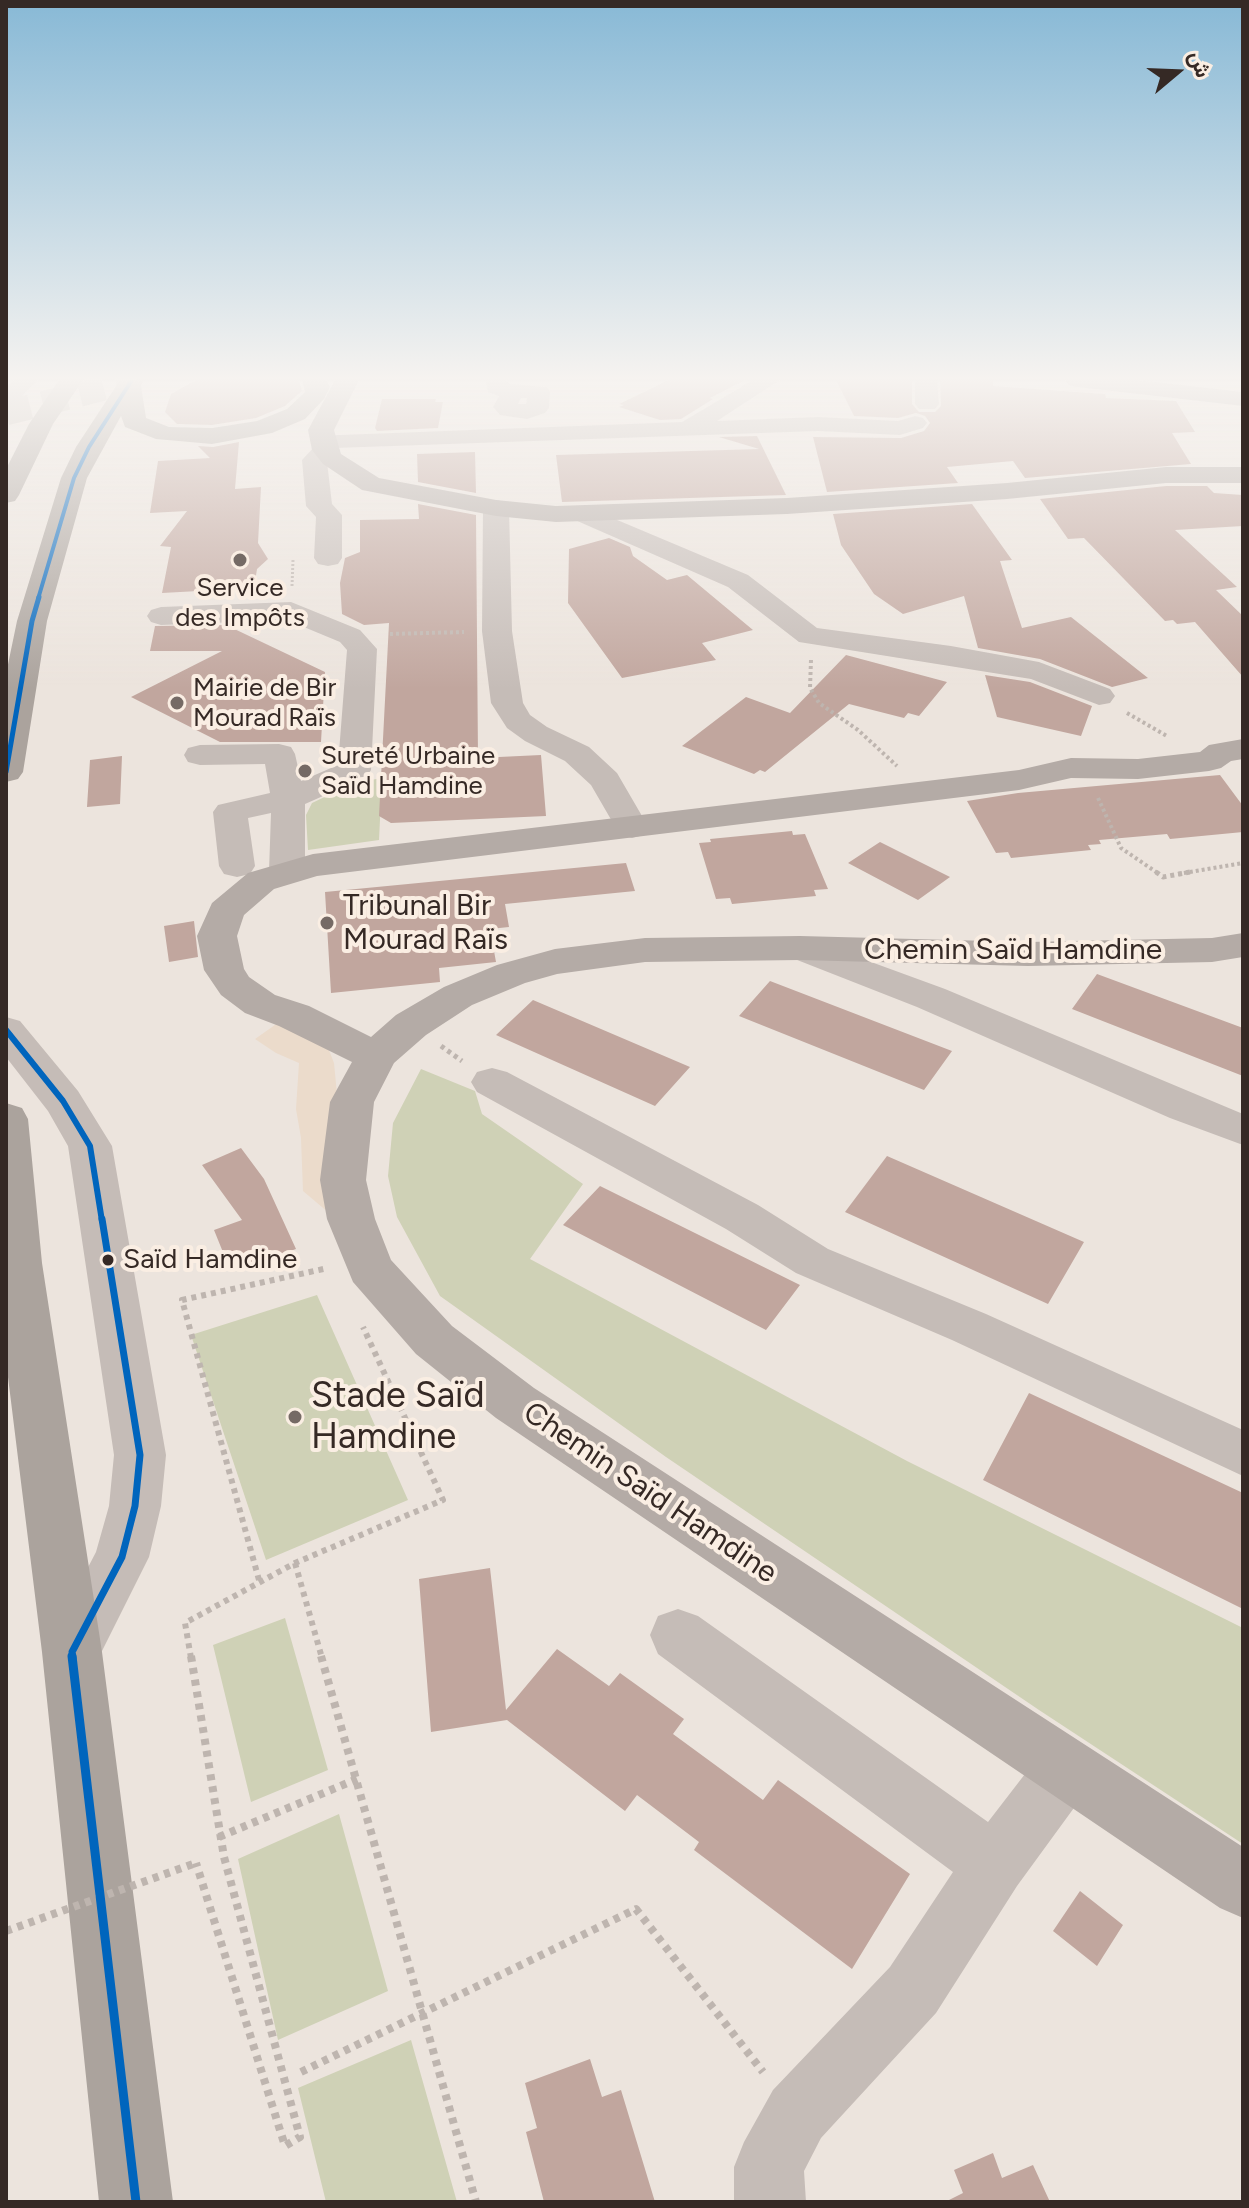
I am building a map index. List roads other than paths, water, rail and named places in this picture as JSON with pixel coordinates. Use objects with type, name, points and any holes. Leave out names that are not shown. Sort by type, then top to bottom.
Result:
[{"type":"highway","points":[[6,772],[32,621],[73,483]]},
{"type":"highway","points":[[6,1119],[18,1263],[72,1652],[136,2202]]},
{"type":"main road","points":[[369,483],[496,508],[584,514],[879,501],[1077,483]]},
{"type":"main road","points":[[394,1040],[349,1045],[294,1016],[260,1004],[235,986],[224,970],[217,936],[226,911],[261,881],[287,872],[447,847],[632,828],[1019,780],[1071,768],[1138,769],[1226,755]]},
{"type":"main road","name":"Chemin Saïd Hamdine","points":[[1243,945],[1212,950],[1028,954],[800,948],[645,950],[555,962],[511,974],[458,996],[394,1040],[352,1102],[343,1180],[358,1280],[394,1299],[434,1340],[515,1403],[1243,1885]]},
{"type":"street","points":[[317,483],[319,506],[329,515],[328,558]]},
{"type":"street","points":[[496,508],[497,631],[507,703],[518,721],[577,754],[605,780],[632,828]]},
{"type":"street","points":[[584,514],[738,581],[809,636],[951,655],[1039,671],[1099,696]]},
{"type":"street","points":[[161,616],[280,610],[301,614],[350,636],[362,649],[354,770],[335,782],[288,799],[230,812],[237,866]]},
{"type":"street","points":[[200,755],[279,754],[288,799],[287,872]]},
{"type":"street","points":[[800,948],[931,998],[1243,1130]]},
{"type":"street","points":[[6,1030],[63,1101],[90,1146],[140,1455],[135,1506],[122,1557],[72,1652]]},
{"type":"street","points":[[492,1082],[742,1217],[812,1261],[969,1327],[1243,1454]]},
{"type":"street","points":[[678,1635],[995,1864]]},
{"type":"street","points":[[770,2202],[769,2167],[797,2114],[913,1990],[995,1864],[1066,1769]]},
{"type":"place","name":"Service des Impôts","points":[[240,560]]},
{"type":"place","name":"Mairie de Bir Mourad Raïs","points":[[177,703]]},
{"type":"place","name":"Sureté Urbaine Saïd Hamdine","points":[[305,771]]},
{"type":"place","name":"Tribunal Bir Mourad Raïs","points":[[327,923]]},
{"type":"place","name":"Saïd Hamdine","points":[[108,1260]]},
{"type":"place","name":"Stade Saïd Hamdine","points":[[295,1417]]}]
